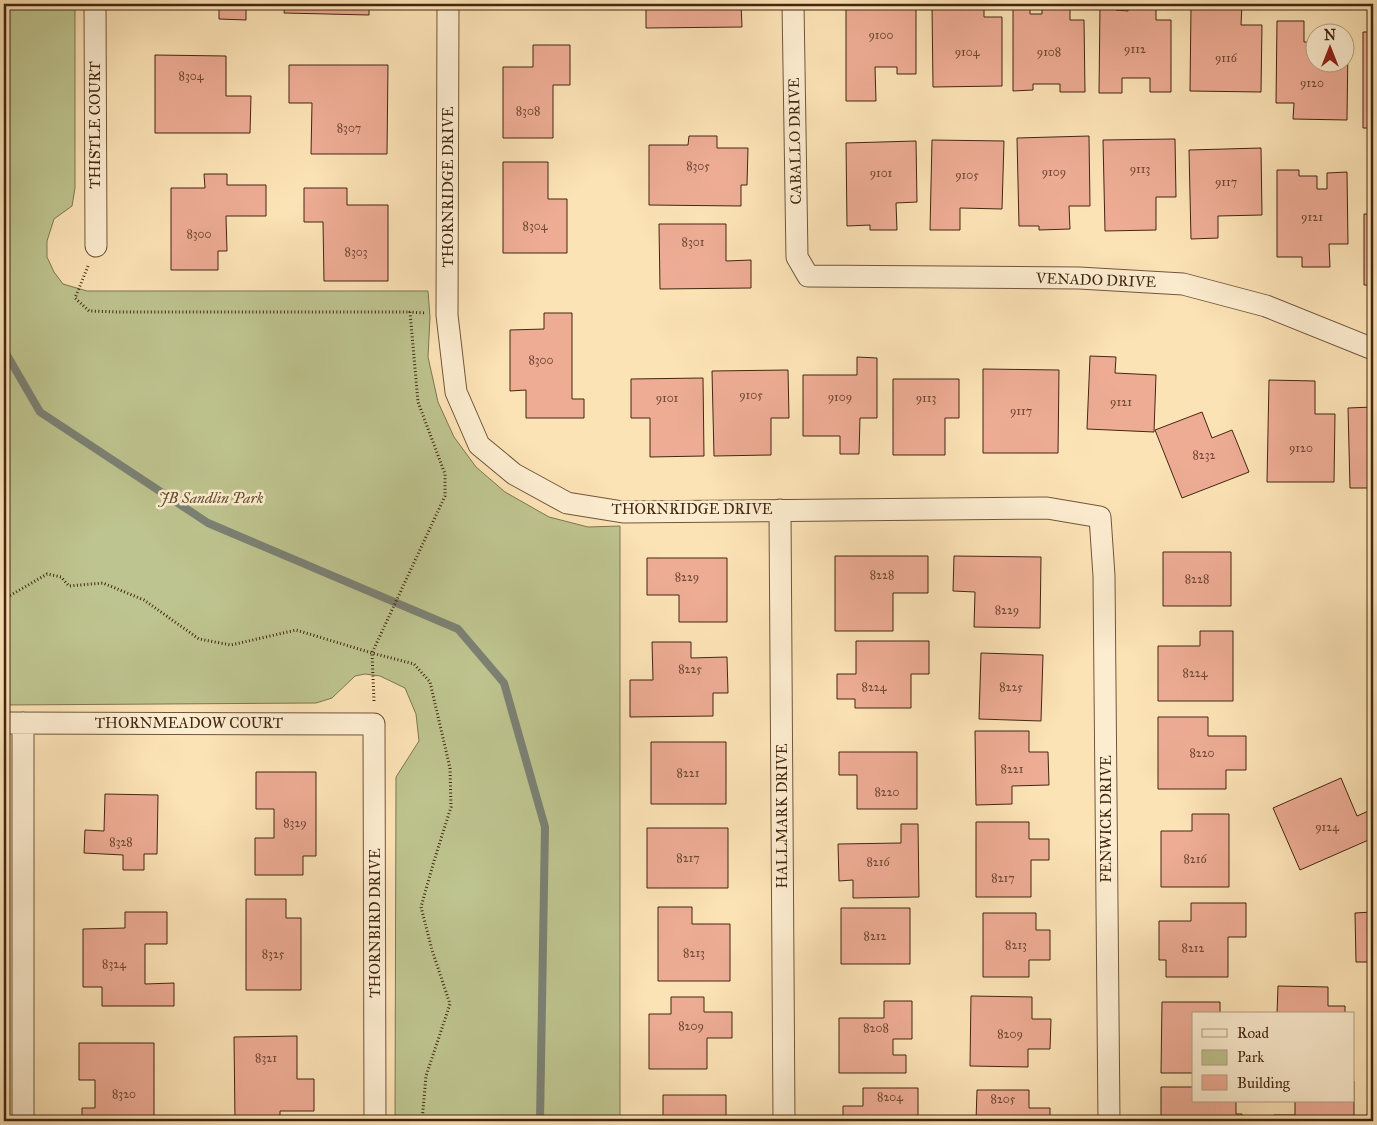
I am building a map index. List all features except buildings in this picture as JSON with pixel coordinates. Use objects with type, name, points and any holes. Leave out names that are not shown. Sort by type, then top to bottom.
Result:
[{"type":"street","name":"THISTLE COURT","points":[[95,4],[96,246]]},
{"type":"street","name":"THORNRIDGE DRIVE","points":[[448,4],[447,315],[456,392],[478,445],[514,474],[567,502],[623,512],[1046,508],[1100,517]]},
{"type":"street","name":"CABALLO DRIVE","points":[[793,4],[797,257],[808,276]]},
{"type":"street","name":"VENADO DRIVE","points":[[808,276],[1080,278],[1183,284],[1266,306],[1373,349]]},
{"type":"street","name":"HALLMARK DRIVE","points":[[780,510],[784,1121]]},
{"type":"street","name":"FENWICK DRIVE","points":[[1100,517],[1104,576],[1109,1121]]},
{"type":"street","name":"THORNMEADOW COURT","points":[[14,723],[374,724]]},
{"type":"street","points":[[14,723],[23,1121]]},
{"type":"street","name":"THORNBIRD DRIVE","points":[[374,724],[375,1121]]},
{"type":"path","points":[[96,246],[75,298],[89,311],[410,312],[447,315]]},
{"type":"path","points":[[374,724],[372,653],[445,496],[445,474],[418,402],[410,312]]},
{"type":"path","points":[[4,599],[47,574],[61,577],[69,586],[103,583],[144,600],[199,639],[231,645],[296,630],[414,664],[430,682],[450,768],[451,807],[421,907],[432,950],[450,1004],[426,1076],[422,1121]]},
{"type":"green space","name":"JB Sandlin Park","points":[[4,4],[75,4],[75,188],[72,206],[54,219],[47,241],[47,257],[54,272],[63,284],[87,291],[428,291],[430,317],[428,357],[438,402],[454,437],[476,467],[505,492],[549,517],[588,527],[620,526],[620,1121],[395,1121],[396,777],[419,741],[416,714],[405,688],[380,676],[365,674],[355,676],[332,698],[316,703],[4,705]]},
{"type":"waterway","points":[[4,350],[40,412],[208,523],[458,629],[504,683],[545,827],[540,1121]]}]
